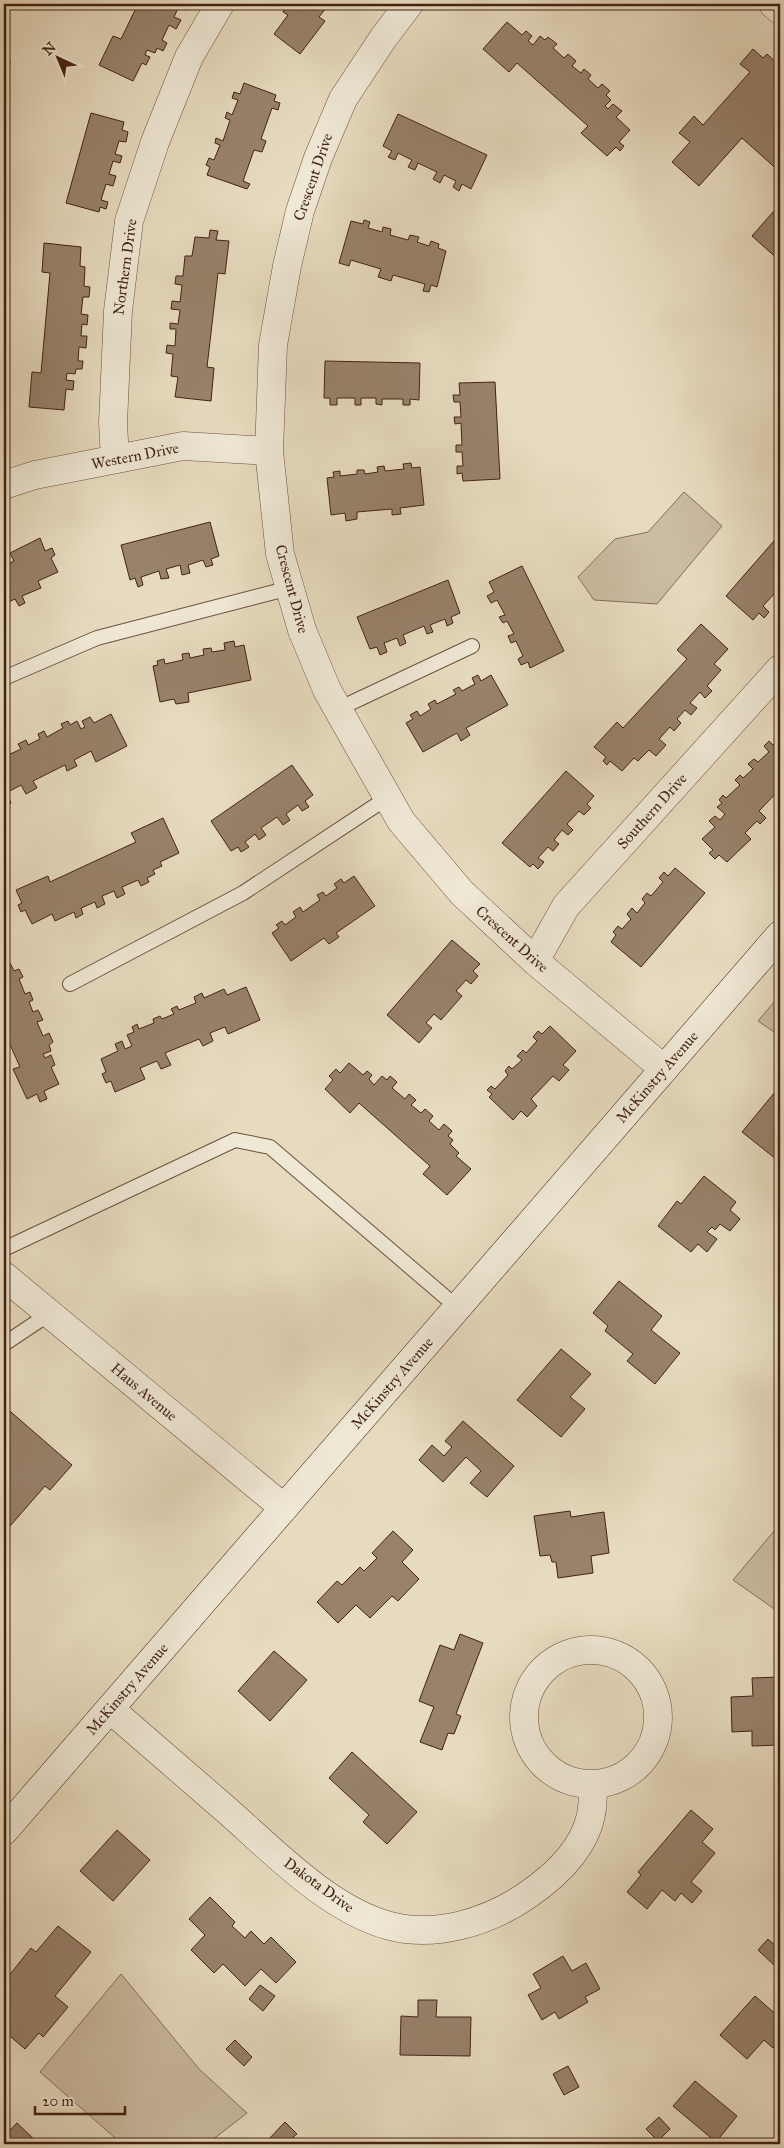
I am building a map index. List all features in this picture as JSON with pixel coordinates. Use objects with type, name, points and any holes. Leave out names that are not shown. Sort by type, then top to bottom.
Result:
[{"type":"street","name":"Northern Drive","points":[[114,459],[113,423],[118,311],[129,221],[155,142],[189,57],[220,4]]},
{"type":"street","name":"Crescent Drive","points":[[409,4],[384,37],[343,99],[318,158],[300,211],[287,266],[273,345],[269,450],[280,554],[302,630],[327,690],[401,822],[462,893],[535,960],[664,1069]]},
{"type":"street","points":[[773,4],[780,10]]},
{"type":"street","name":"Western Drive","points":[[4,485],[35,475],[183,446],[269,450]]},
{"type":"street","name":"Southern Drive","points":[[535,960],[566,906],[780,669]]},
{"type":"street","name":"McKinstry Avenue","points":[[4,1831],[780,935]]},
{"type":"street","name":"Haus Avenue","points":[[4,1276],[284,1508]]},
{"type":"street","points":[[589,1650],[609,1653],[634,1666],[652,1688],[658,1716],[656,1735],[636,1767],[611,1781],[593,1784],[572,1782],[544,1766],[527,1740],[524,1719],[526,1698],[542,1671],[559,1658],[579,1651],[589,1650]]},
{"type":"street","name":"Dakota Drive","points":[[110,1709],[276,1853],[333,1899],[377,1922],[405,1928],[433,1929],[466,1924],[505,1909],[545,1882],[567,1860],[582,1837],[591,1816],[593,1784]]},
{"type":"lane","points":[[4,678],[96,638],[290,588]]},
{"type":"lane","points":[[338,709],[472,646]]},
{"type":"lane","points":[[70,984],[243,894],[388,798]]},
{"type":"lane","points":[[4,1249],[235,1140],[270,1147],[458,1308]]},
{"type":"lane","points":[[4,1344],[49,1314]]},
{"type":"shaded area","points":[[684,492],[722,526],[657,604],[594,600],[578,577],[615,539],[648,532]]},
{"type":"shaded area","points":[[780,995],[780,1036],[758,1021]]},
{"type":"shaded area","points":[[780,1524],[780,1613],[733,1580]]},
{"type":"shaded area","points":[[121,1974],[199,2069],[247,2113],[207,2144],[122,2144],[40,2072]]},
{"type":"building","points":[[4,4],[7,4],[7,17],[4,17]]},
{"type":"building","points":[[138,4],[189,4],[186,10],[179,6],[174,17],[181,20],[176,29],[169,25],[162,40],[167,43],[163,51],[157,48],[155,53],[147,50],[145,55],[150,57],[146,65],[142,63],[133,81],[99,65],[113,36],[121,39]]},
{"type":"building","points":[[298,4],[329,4],[319,17],[325,21],[300,54],[274,34],[288,15],[283,12],[287,6],[293,10]]},
{"type":"building","points":[[507,22],[522,35],[526,31],[532,36],[528,41],[533,45],[540,36],[545,40],[548,37],[557,44],[553,48],[564,58],[568,54],[576,61],[572,66],[581,73],[584,69],[591,75],[588,79],[598,88],[602,84],[610,91],[606,95],[611,100],[605,106],[608,109],[613,104],[622,111],[616,117],[630,130],[619,142],[624,146],[620,151],[616,147],[607,156],[581,133],[588,126],[517,63],[509,72],[483,49]]},
{"type":"building","points":[[4,36],[8,36],[10,65],[4,65]]},
{"type":"building","points":[[753,49],[763,58],[767,54],[780,66],[780,95],[774,101],[780,107],[780,172],[742,138],[699,186],[672,162],[690,142],[679,133],[694,116],[703,125],[750,72],[740,64]]},
{"type":"building","points":[[244,83],[276,95],[274,101],[280,103],[278,110],[272,108],[261,139],[266,141],[262,152],[254,150],[243,181],[250,184],[247,189],[207,175],[210,167],[206,165],[209,158],[214,160],[220,145],[215,143],[216,138],[223,141],[230,120],[225,118],[227,112],[232,115],[238,100],[232,98],[234,92],[240,94]]},
{"type":"building","points":[[91,113],[124,122],[122,130],[128,132],[126,142],[119,141],[115,154],[122,156],[120,163],[113,161],[109,174],[116,176],[113,186],[106,184],[101,200],[108,202],[106,209],[100,207],[99,212],[66,203]]},
{"type":"building","points":[[398,114],[487,155],[471,189],[462,184],[459,191],[453,187],[456,181],[444,175],[440,183],[433,179],[437,172],[418,163],[415,170],[408,167],[412,160],[398,153],[395,160],[388,157],[392,151],[383,146]]},
{"type":"building","points":[[780,204],[780,261],[752,236]]},
{"type":"building","points":[[364,220],[370,222],[368,228],[382,232],[383,227],[391,229],[390,235],[408,240],[410,235],[419,237],[417,242],[429,246],[431,241],[439,244],[438,248],[446,251],[437,287],[431,285],[429,292],[423,291],[425,284],[393,275],[391,281],[378,277],[381,269],[351,260],[349,266],[339,263],[351,221],[363,224]]},
{"type":"building","points":[[210,230],[218,231],[216,240],[229,241],[225,274],[218,273],[207,367],[214,368],[211,401],[175,397],[178,377],[171,376],[173,354],[166,353],[167,345],[175,346],[176,329],[170,329],[170,323],[178,324],[180,310],[171,309],[172,301],[180,302],[182,285],[175,284],[176,276],[183,276],[185,256],[192,256],[195,237],[209,238]]},
{"type":"building","points":[[44,243],[81,247],[80,266],[85,267],[84,286],[90,287],[89,297],[83,297],[81,314],[88,315],[87,325],[82,324],[81,336],[87,336],[86,348],[79,347],[78,361],[83,361],[82,369],[76,369],[75,374],[67,373],[66,380],[74,381],[73,390],[66,389],[64,410],[29,407],[32,372],[41,373],[50,273],[42,272]]},
{"type":"building","points":[[325,361],[420,363],[419,400],[410,399],[410,405],[403,405],[403,399],[382,399],[382,405],[376,404],[376,398],[361,398],[361,405],[355,405],[355,398],[337,398],[337,405],[330,405],[330,398],[324,398]]},
{"type":"building","points":[[495,382],[500,479],[463,481],[462,473],[457,474],[457,466],[463,466],[462,452],[456,452],[456,445],[462,445],[461,423],[455,424],[454,417],[461,417],[460,402],[454,402],[453,395],[460,395],[459,383]]},
{"type":"building","points":[[411,463],[412,468],[420,467],[424,505],[400,508],[401,514],[392,515],[392,509],[357,512],[357,519],[346,521],[345,513],[331,515],[327,478],[334,477],[333,472],[340,471],[340,476],[357,474],[357,470],[364,470],[365,474],[378,472],[377,467],[384,466],[385,471],[404,469],[403,464]]},
{"type":"building","points":[[210,522],[219,556],[211,559],[213,565],[206,567],[203,560],[188,565],[190,573],[182,575],[180,565],[166,569],[169,578],[161,579],[159,571],[141,577],[143,585],[138,587],[135,578],[130,580],[121,545]]},
{"type":"building","points":[[780,534],[780,584],[778,587],[780,589],[780,599],[774,594],[763,606],[769,612],[764,618],[759,613],[753,620],[726,596]]},
{"type":"building","points":[[40,538],[45,551],[52,548],[55,555],[51,558],[58,572],[38,581],[41,588],[22,596],[25,603],[19,606],[15,599],[4,604],[4,566],[14,561],[10,553]]},
{"type":"building","points":[[522,566],[564,651],[530,668],[528,662],[521,665],[518,659],[523,656],[516,641],[511,643],[508,636],[514,634],[507,621],[503,623],[499,617],[505,615],[497,600],[491,603],[487,596],[494,592],[489,582]]},
{"type":"building","points":[[448,580],[460,613],[451,617],[453,623],[447,626],[445,619],[430,625],[433,632],[427,634],[424,626],[403,635],[406,643],[400,646],[397,638],[384,643],[387,652],[380,655],[377,647],[370,649],[357,617]]},
{"type":"building","points":[[701,624],[728,649],[714,664],[721,670],[707,686],[712,691],[705,698],[700,692],[690,703],[697,708],[691,715],[685,710],[677,719],[681,723],[674,731],[670,727],[659,739],[666,745],[656,756],[649,750],[638,761],[634,758],[622,771],[610,761],[607,765],[603,761],[606,757],[594,747],[617,722],[623,728],[687,659],[677,650]]},
{"type":"building","points":[[234,641],[235,647],[244,645],[251,680],[188,693],[189,702],[176,704],[174,699],[160,702],[153,666],[158,665],[157,661],[164,659],[165,664],[183,660],[182,654],[189,653],[190,658],[204,655],[203,649],[211,648],[212,652],[225,650],[224,643]]},
{"type":"building","points":[[478,675],[481,681],[491,675],[508,705],[466,728],[470,735],[461,741],[457,733],[423,752],[406,723],[413,719],[410,715],[417,711],[420,716],[431,709],[428,704],[435,700],[437,704],[456,694],[453,690],[459,687],[462,691],[475,684],[472,678]]},
{"type":"building","points":[[111,714],[127,746],[96,762],[91,751],[74,760],[77,766],[67,771],[65,765],[33,781],[37,788],[26,794],[21,785],[6,793],[11,803],[4,807],[4,750],[6,756],[21,749],[18,744],[26,740],[28,745],[40,739],[38,734],[44,731],[47,737],[63,728],[61,724],[68,721],[70,725],[77,721],[81,729],[85,727],[82,721],[90,717],[94,723]]},
{"type":"building","points":[[780,737],[780,789],[759,811],[766,818],[760,824],[757,821],[745,833],[751,839],[727,862],[719,855],[715,859],[709,853],[713,850],[702,839],[715,827],[709,821],[715,816],[720,820],[725,814],[717,807],[722,803],[719,800],[723,795],[726,798],[740,785],[735,780],[740,775],[743,778],[753,769],[748,764],[754,759],[758,762],[769,752],[764,746],[769,741],[773,745]]},
{"type":"building","points":[[292,765],[313,795],[305,801],[309,807],[302,811],[298,805],[286,814],[290,820],[283,825],[277,817],[261,828],[266,835],[259,840],[255,834],[245,842],[249,847],[241,852],[238,847],[231,851],[211,821]]},
{"type":"building","points":[[566,771],[594,796],[587,804],[591,808],[584,815],[579,811],[567,824],[573,830],[568,835],[562,830],[554,840],[559,844],[553,851],[548,847],[538,858],[544,862],[538,869],[533,864],[530,867],[502,843]]},
{"type":"building","points":[[163,818],[179,853],[160,862],[162,866],[153,870],[155,874],[147,878],[149,882],[141,886],[138,880],[122,887],[125,894],[117,898],[114,891],[102,896],[105,904],[97,908],[95,902],[81,908],[83,914],[76,918],[74,912],[55,921],[52,914],[32,924],[25,910],[21,912],[18,905],[22,903],[16,890],[48,876],[50,882],[136,842],[131,833]]},
{"type":"building","points":[[675,868],[705,893],[641,967],[611,942],[616,935],[613,932],[618,926],[622,929],[631,919],[627,914],[632,908],[637,913],[645,903],[642,899],[647,893],[651,896],[663,882],[659,878],[664,872],[668,876]]},
{"type":"building","points":[[354,876],[375,906],[336,933],[339,937],[329,944],[324,938],[291,961],[272,933],[279,928],[276,925],[282,921],[285,925],[296,917],[293,912],[300,907],[303,912],[320,900],[317,895],[323,892],[326,896],[337,888],[334,884],[341,879],[344,883]]},
{"type":"building","points":[[452,940],[480,964],[473,971],[478,976],[471,984],[466,980],[456,991],[462,996],[441,1020],[434,1014],[426,1023],[432,1028],[419,1043],[387,1015]]},
{"type":"building","points":[[4,961],[6,965],[10,963],[14,971],[19,969],[23,977],[19,979],[25,994],[30,992],[33,1000],[29,1002],[33,1012],[38,1010],[43,1020],[37,1022],[43,1036],[49,1033],[53,1042],[49,1045],[51,1051],[43,1054],[45,1058],[51,1055],[55,1065],[51,1067],[59,1084],[44,1091],[47,1099],[40,1102],[37,1094],[27,1099],[13,1069],[20,1067],[4,1031]]},
{"type":"building","points":[[246,987],[260,1020],[228,1034],[225,1027],[210,1033],[213,1041],[203,1046],[199,1039],[165,1053],[171,1065],[161,1069],[157,1061],[140,1068],[145,1079],[115,1092],[111,1081],[106,1083],[102,1074],[106,1072],[101,1059],[118,1051],[115,1044],[122,1041],[125,1049],[132,1046],[127,1035],[134,1032],[132,1027],[137,1024],[139,1029],[154,1023],[153,1019],[160,1016],[162,1019],[174,1014],[171,1009],[177,1006],[179,1010],[196,1003],[194,997],[202,993],[204,998],[224,989],[227,995]]},
{"type":"building","points":[[550,1026],[576,1051],[563,1065],[569,1070],[559,1081],[553,1076],[531,1099],[537,1106],[527,1117],[521,1111],[513,1120],[489,1097],[492,1094],[487,1090],[491,1086],[495,1089],[508,1075],[505,1071],[509,1066],[512,1069],[522,1060],[517,1056],[523,1050],[526,1053],[537,1041],[533,1037],[538,1031],[542,1034]]},
{"type":"building","points":[[349,1063],[363,1075],[367,1071],[372,1075],[369,1079],[374,1085],[382,1076],[387,1080],[390,1076],[397,1082],[392,1088],[405,1099],[409,1094],[416,1100],[411,1105],[421,1113],[425,1109],[433,1116],[429,1121],[439,1130],[444,1124],[452,1131],[448,1136],[453,1140],[450,1144],[459,1153],[456,1156],[471,1169],[447,1195],[423,1174],[430,1166],[359,1103],[350,1113],[325,1089],[333,1080],[329,1076],[336,1069],[340,1073]]},
{"type":"building","points":[[780,1086],[780,1154],[776,1159],[742,1132]]},
{"type":"building","points":[[704,1176],[736,1202],[730,1210],[740,1219],[730,1231],[720,1224],[715,1230],[712,1227],[707,1232],[717,1239],[707,1252],[698,1244],[691,1252],[658,1226],[677,1201],[681,1204]]},
{"type":"building","points":[[619,1281],[662,1316],[651,1330],[680,1353],[655,1384],[627,1361],[633,1354],[605,1331],[608,1326],[593,1313]]},
{"type":"building","points":[[561,1349],[591,1374],[570,1397],[585,1409],[561,1437],[517,1400]]},
{"type":"building","points":[[4,1406],[72,1465],[50,1490],[45,1486],[4,1533]]},
{"type":"building","points":[[463,1421],[514,1466],[487,1497],[470,1483],[481,1471],[466,1457],[443,1482],[419,1460],[432,1445],[444,1456],[452,1447],[445,1441]]},
{"type":"building","points":[[570,1511],[571,1517],[604,1512],[609,1553],[591,1556],[593,1573],[558,1578],[556,1562],[552,1562],[550,1555],[540,1556],[534,1516]]},
{"type":"building","points":[[393,1531],[413,1550],[402,1562],[419,1579],[398,1601],[392,1596],[370,1618],[356,1605],[338,1623],[317,1602],[337,1581],[342,1585],[360,1567],[364,1571],[377,1558],[372,1553]]},
{"type":"building","points":[[460,1634],[483,1643],[456,1714],[461,1716],[454,1734],[448,1733],[442,1750],[420,1742],[434,1707],[419,1701],[440,1645],[454,1650]]},
{"type":"building","points":[[274,1651],[307,1680],[270,1721],[238,1691]]},
{"type":"building","points":[[780,1677],[780,1745],[752,1746],[752,1731],[732,1732],[731,1697],[753,1696],[752,1678]]},
{"type":"building","points":[[352,1752],[417,1812],[387,1844],[363,1822],[369,1815],[329,1778]]},
{"type":"building","points":[[691,1810],[713,1829],[702,1842],[715,1853],[691,1882],[702,1891],[692,1903],[681,1893],[675,1901],[662,1890],[647,1909],[627,1892],[641,1875],[638,1872]]},
{"type":"building","points":[[117,1830],[150,1860],[113,1901],[80,1871]]},
{"type":"building","points":[[210,1897],[235,1922],[232,1926],[245,1938],[251,1931],[264,1944],[271,1937],[296,1962],[276,1983],[261,1969],[245,1986],[223,1964],[214,1973],[191,1950],[205,1935],[189,1919]]},
{"type":"building","points":[[58,1926],[91,1952],[55,1996],[68,2007],[43,2037],[39,2033],[25,2049],[4,2031],[4,1982],[31,1948],[36,1952]]},
{"type":"building","points":[[768,1939],[780,1950],[780,1960],[775,1966],[758,1950]]},
{"type":"building","points":[[563,1956],[572,1971],[586,1963],[600,1989],[585,1997],[588,2002],[559,2019],[555,2012],[542,2020],[528,1995],[541,1988],[533,1974]]},
{"type":"building","points":[[260,1985],[275,1996],[263,2011],[249,1999]]},
{"type":"building","points":[[755,1996],[780,2018],[780,2039],[773,2048],[764,2040],[747,2059],[720,2035]]},
{"type":"building","points":[[418,2000],[437,2000],[436,2017],[471,2017],[470,2056],[400,2055],[401,2016],[418,2017]]},
{"type":"building","points":[[235,2040],[252,2057],[244,2066],[226,2049]]},
{"type":"building","points":[[568,2066],[579,2087],[564,2095],[553,2074]]},
{"type":"building","points":[[695,2081],[737,2116],[716,2142],[673,2106]]},
{"type":"building","points":[[659,2117],[670,2129],[658,2141],[646,2129]]},
{"type":"building","points":[[285,2122],[297,2134],[293,2137],[300,2144],[273,2144],[268,2140]]},
{"type":"building","points":[[17,2123],[39,2144],[4,2144],[4,2136]]}]
